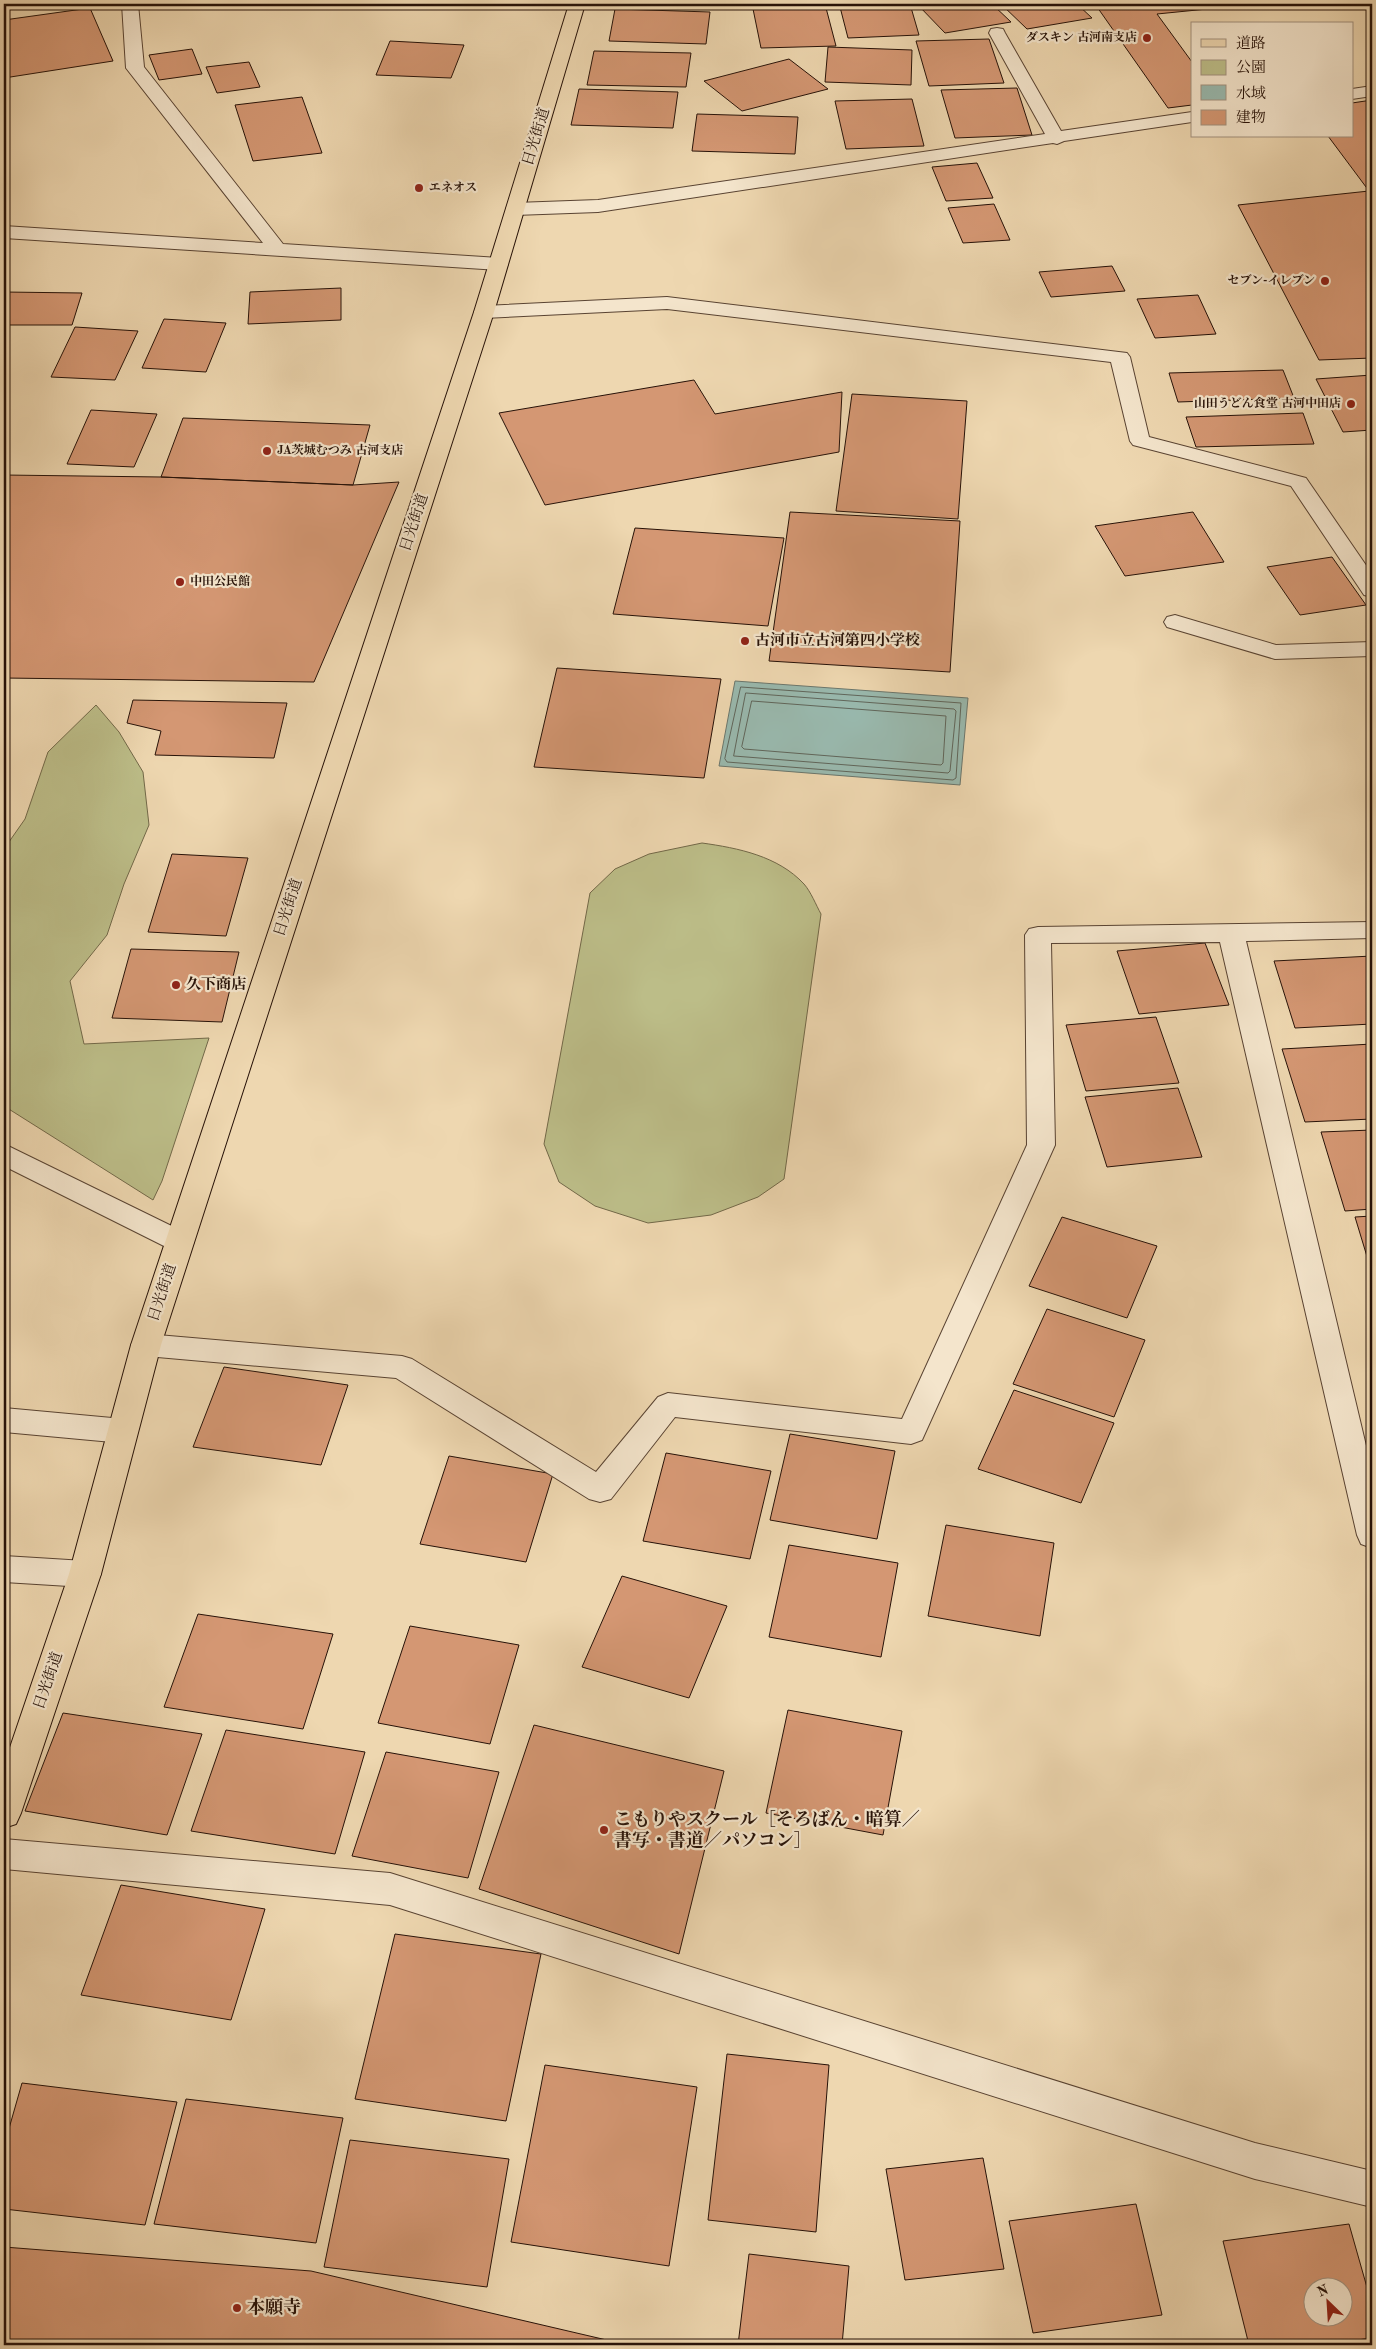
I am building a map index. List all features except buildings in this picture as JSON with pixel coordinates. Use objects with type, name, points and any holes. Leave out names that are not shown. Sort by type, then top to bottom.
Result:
[{"type":"main road","name":"日光街道","points":[[4,1813],[85,1574],[146,1345],[484,312],[577,4]]},
{"type":"street","points":[[130,4],[135,68],[278,250]]},
{"type":"street","points":[[997,33],[1057,139]]},
{"type":"street","points":[[1354,94],[1372,91]]},
{"type":"street","points":[[515,209],[598,206],[1191,118]]},
{"type":"street","points":[[4,232],[499,264]]},
{"type":"street","points":[[484,312],[667,303],[1120,357],[1140,441],[1299,482],[1372,590]]},
{"type":"street","points":[[1175,622],[1275,652],[1372,649]]},
{"type":"street","points":[[146,1345],[402,1367],[600,1490],[668,1405],[911,1432],[1041,1145],[1038,936],[1372,930]]},
{"type":"street","points":[[1231,933],[1372,1535]]},
{"type":"street","points":[[4,1154],[180,1242]]},
{"type":"street","points":[[4,1420],[123,1431]]},
{"type":"street","points":[[4,1569],[85,1574]]},
{"type":"street","points":[[4,1854],[390,1889],[1255,2161],[1372,2189]]},
{"type":"green space","points":[[96,705],[119,732],[143,772],[149,825],[124,884],[107,935],[70,981],[84,1044],[209,1038],[162,1181],[153,1200],[4,1106],[4,849],[25,819],[48,752]]},
{"type":"green space","points":[[702,843],[757,855],[782,866],[804,884],[821,914],[784,1179],[758,1197],[711,1215],[648,1223],[595,1206],[559,1182],[544,1144],[590,893],[615,869],[649,854]]},
{"type":"water","points":[[735,681],[968,698],[960,785],[719,766]]},
{"type":"place","name":"ダスキン 古河南支店","points":[[1147,38]]},
{"type":"place","name":"エネオス","points":[[419,188]]},
{"type":"place","name":"セブン-イレブン","points":[[1325,281]]},
{"type":"place","name":"山田うどん食堂 古河中田店","points":[[1351,404]]},
{"type":"place","name":"JA茨城むつみ 古河支店","points":[[267,451]]},
{"type":"place","name":"中田公民館","points":[[180,582]]},
{"type":"place","name":"古河市立古河第四小学校","points":[[745,641]]},
{"type":"place","name":"久下商店","points":[[176,985]]},
{"type":"place","name":"こもりやスクール［そろばん・暗算／ 書写・書道／パソコン］","points":[[604,1830]]},
{"type":"place","name":"本願寺","points":[[237,2308]]}]
